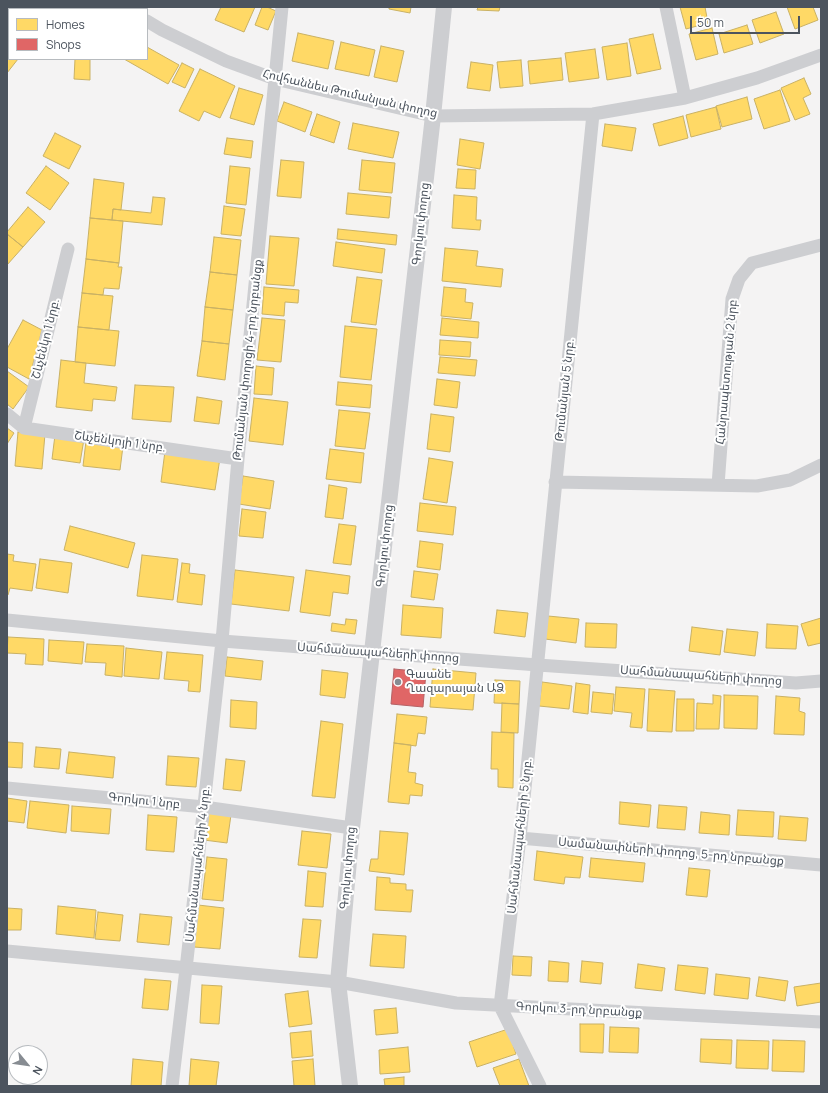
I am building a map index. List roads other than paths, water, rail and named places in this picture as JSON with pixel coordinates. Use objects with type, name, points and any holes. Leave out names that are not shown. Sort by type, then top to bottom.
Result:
[{"type":"street","name":"Թումանյան փողոցի 4-րդ նրբանցք","points":[[222,641],[238,459],[282,7]]},
{"type":"street","name":"Գորկու փողոց","points":[[350,1086],[338,982],[352,828],[433,116],[444,7]]},
{"type":"street","points":[[666,7],[685,98]]},
{"type":"street","name":"Հովհաննես Թումանյան փողոց","points":[[148,22],[226,61],[275,79],[433,116],[593,114],[685,98],[757,78],[821,55]]},
{"type":"street","name":"Թումանյան 5 նրբ.","points":[[538,665],[555,482],[593,114]]},
{"type":"street","name":"Հանրապետության 2 նրբ","points":[[718,485],[732,299],[739,279],[752,263],[821,245]]},
{"type":"street","name":"Շևչենկո 1 նրբ.","points":[[24,428],[68,249]]},
{"type":"street","points":[[7,414],[24,428]]},
{"type":"street","name":"Շևչենկոյի 1 նրբ.","points":[[24,428],[238,459]]},
{"type":"street","points":[[555,482],[757,486],[790,480],[821,465]]},
{"type":"street","name":"Սահմանապահների փողոց","points":[[7,620],[222,641],[538,665],[796,683],[821,681]]},
{"type":"street","name":"Սահմանապահների 4 նրբ.","points":[[172,1086],[222,641]]},
{"type":"street","name":"Սահմանապահների 5 նրբ.","points":[[500,1006],[520,838],[538,665]]},
{"type":"street","name":"Գորկու 1 նրբ","points":[[7,788],[204,807],[352,828]]},
{"type":"street","name":"Սամանափների փողոց, 5-րդ նրբանցք","points":[[520,838],[821,865]]},
{"type":"street","name":"Գորկու 3-րդ նրբանցք","points":[[7,951],[186,969],[338,982],[456,1003],[821,1022]]},
{"type":"street","points":[[500,1006],[540,1086]]},
{"type":"place","name":"Գաանե Ղազարայան ԱՁ","points":[[398,682]]}]
